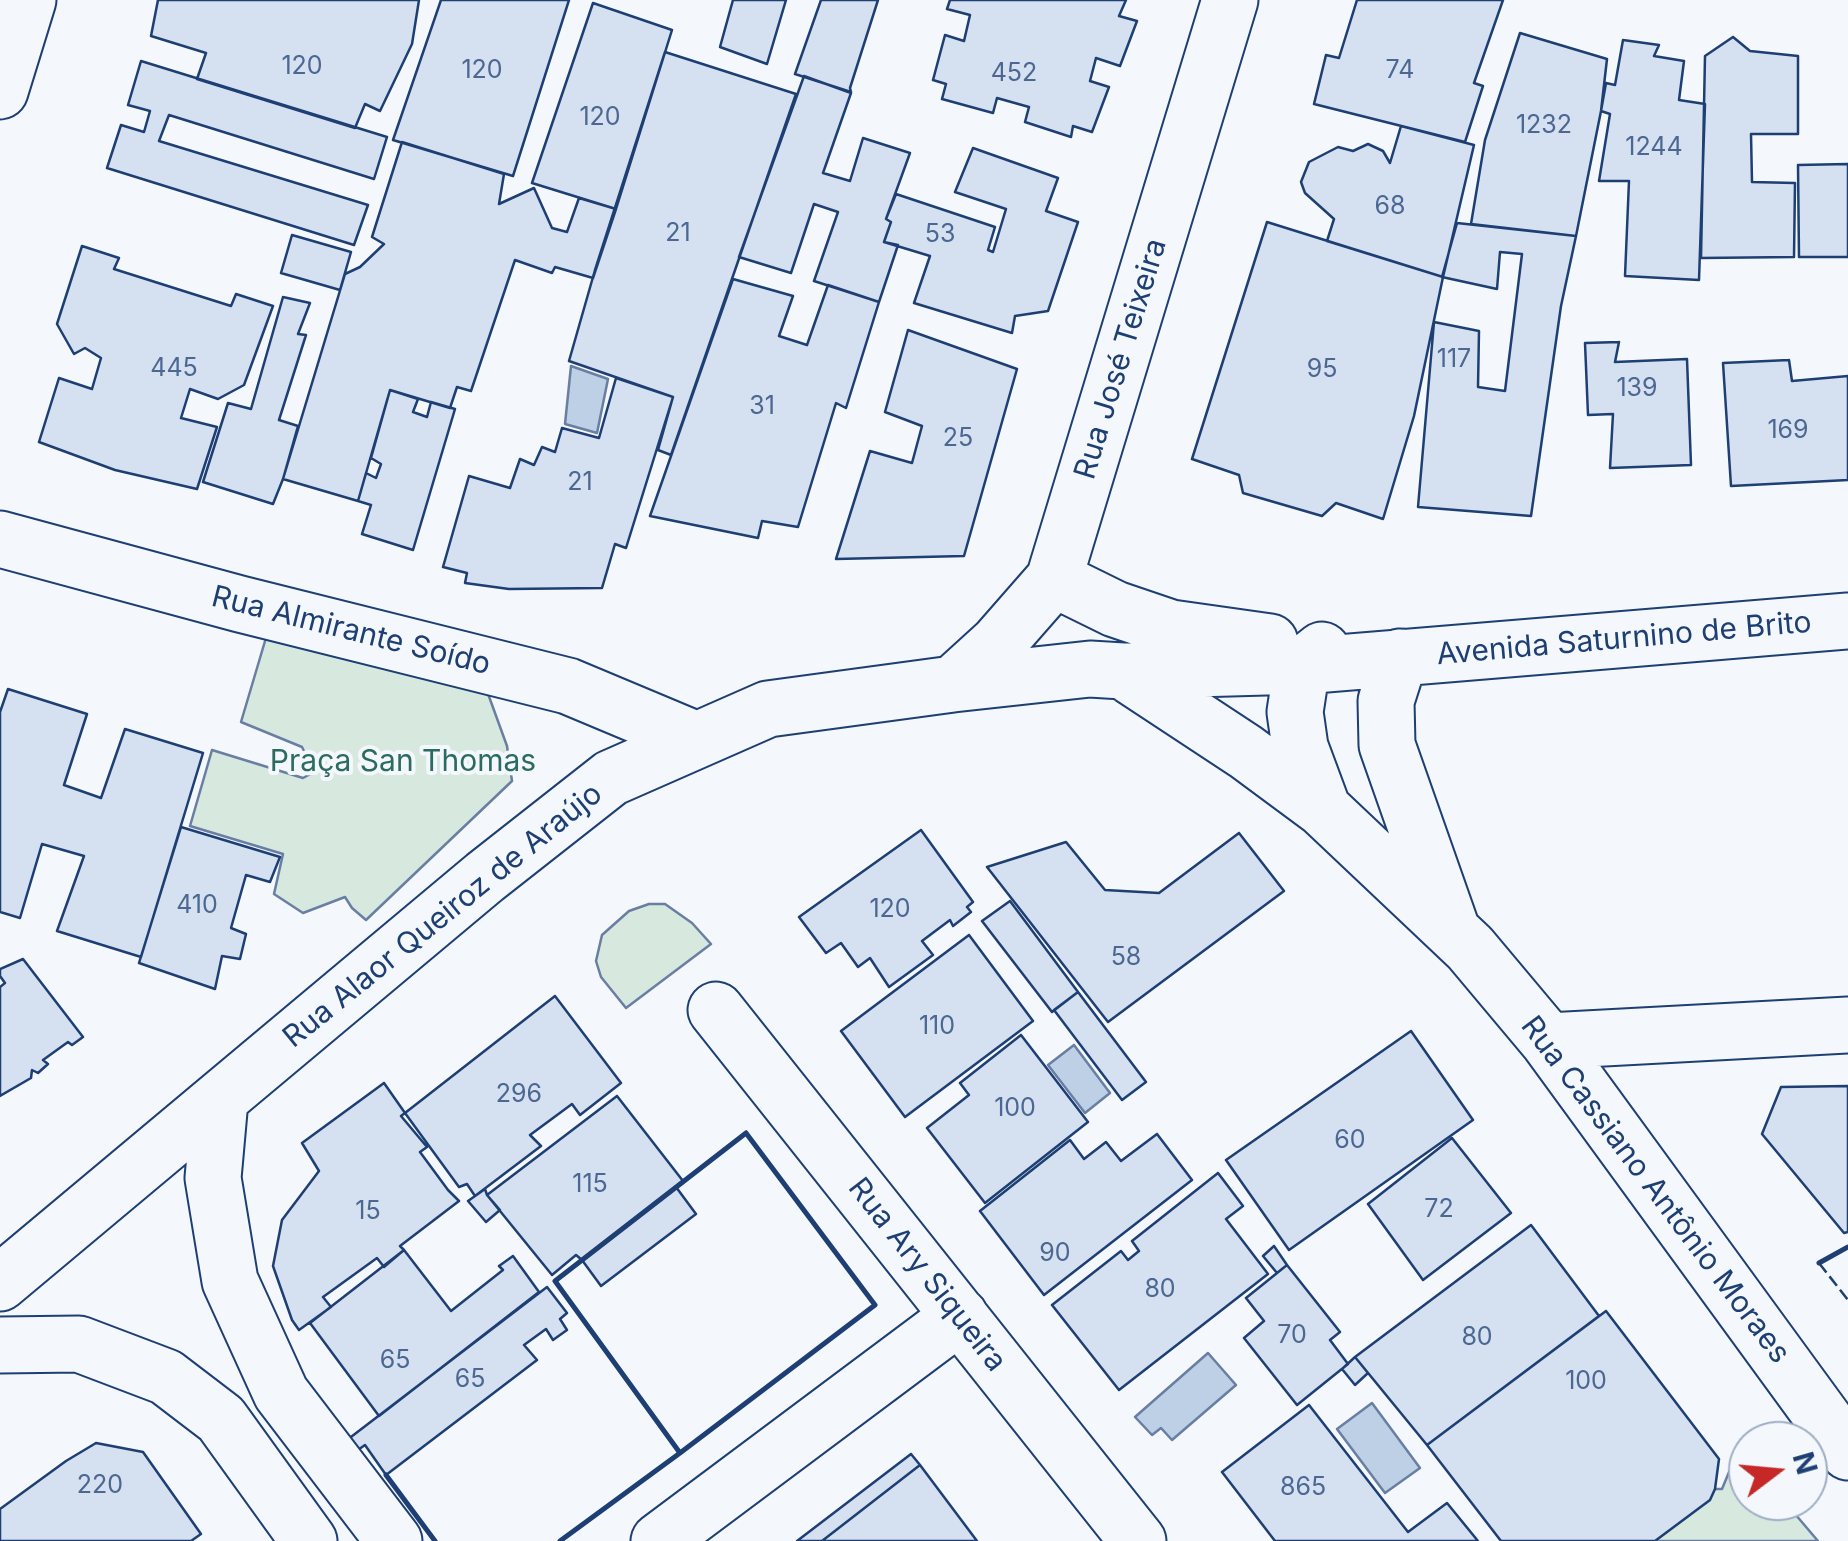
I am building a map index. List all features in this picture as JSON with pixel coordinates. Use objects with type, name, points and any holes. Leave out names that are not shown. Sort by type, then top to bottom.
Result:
[{"type":"street","points":[[0,91],[28,0]]},
{"type":"street","name":"Rua José Teixeira","points":[[953,684],[998,643],[1054,579],[1230,0]]},
{"type":"street","name":"Rua Almirante Soído","points":[[0,539],[568,686],[697,740]]},
{"type":"street","name":"Avenida Saturnino de Brito","points":[[1054,579],[1115,609],[1171,628],[1312,658]]},
{"type":"street","name":"Avenida Saturnino de Brito","points":[[953,684],[1090,669],[1123,672],[1312,658],[1400,657],[1848,621]]},
{"type":"street","name":"Rua Cassiano Antônio Moraes","points":[[1400,657],[1386,701],[1387,745],[1454,934]]},
{"type":"street","points":[[1312,658],[1295,712],[1300,747],[1323,809]]},
{"type":"street","name":"Rua Cassiano Antônio Moraes","points":[[1123,672],[1246,752],[1323,809],[1470,948],[1548,1041],[1848,1452]]},
{"type":"street","name":"Rua Alaor Queiroz de Araújo","points":[[0,1283],[485,877],[610,778],[768,709],[953,684]]},
{"type":"street","name":"Rua Ary Siqueira","points":[[716,1010],[1138,1541]]},
{"type":"street","points":[[1548,1041],[1848,1024]]},
{"type":"street","points":[[220,1100],[213,1178],[230,1280],[282,1393],[394,1541]]},
{"type":"street","points":[[660,1541],[960,1316]]},
{"type":"street","points":[[0,1345],[79,1344],[166,1378],[221,1419],[309,1541]]},
{"type":"green space","name":"Praça San Thomas","points":[[268,631],[487,691],[507,746],[512,781],[366,920],[345,897],[303,913],[274,894],[283,854],[190,826],[212,750],[303,778],[314,772],[302,747],[241,722]]},
{"type":"green space","points":[[649,904],[665,904],[692,923],[711,944],[626,1008],[601,977],[596,961],[602,935],[629,911]]},
{"type":"green space","points":[[1728,1475],[1728,1521],[1801,1521],[1818,1541],[1653,1541],[1715,1489],[1722,1489]]},
{"type":"water","points":[[571,366],[608,379],[597,433],[565,424]]},
{"type":"water","points":[[1074,1045],[1110,1093],[1085,1113],[1048,1065]]},
{"type":"water","points":[[1208,1353],[1236,1385],[1172,1440],[1161,1428],[1152,1435],[1135,1417]]},
{"type":"water","points":[[1372,1403],[1420,1468],[1385,1493],[1337,1429]]},
{"type":"building","points":[[158,0],[419,0],[412,44],[380,111],[365,104],[355,128],[197,79],[206,53],[151,36]]},
{"type":"building","points":[[441,0],[569,0],[513,176],[393,140]]},
{"type":"building","points":[[733,0],[786,0],[767,64],[720,47]]},
{"type":"building","points":[[821,0],[878,0],[851,92],[795,74]]},
{"type":"building","points":[[950,0],[1126,0],[1119,16],[1137,21],[1120,66],[1096,58],[1090,81],[1109,87],[1092,132],[1073,126],[1071,137],[1025,122],[1029,107],[997,98],[993,113],[942,99],[946,84],[933,80],[945,35],[964,41],[970,15],[947,9]]},
{"type":"building","points":[[1357,0],[1503,0],[1474,83],[1483,86],[1465,142],[1314,104],[1326,55],[1339,58]]},
{"type":"building","points":[[593,3],[672,30],[616,209],[532,183]]},
{"type":"building","points":[[1520,33],[1607,59],[1601,111],[1576,236],[1471,224],[1485,140]]},
{"type":"building","points":[[1733,37],[1750,51],[1798,56],[1798,134],[1751,134],[1752,182],[1795,183],[1794,257],[1701,258],[1705,56]]},
{"type":"building","points":[[1623,40],[1659,45],[1654,56],[1684,61],[1679,100],[1705,104],[1699,280],[1625,276],[1629,181],[1599,181],[1610,114],[1601,111],[1606,83],[1615,85]]},
{"type":"building","points":[[665,52],[796,94],[671,455],[658,450],[673,397],[569,361]]},
{"type":"building","points":[[141,61],[387,137],[374,179],[169,115],[159,141],[368,205],[354,245],[107,168],[121,125],[144,132],[150,111],[128,105]]},
{"type":"building","points":[[804,76],[851,93],[823,173],[850,181],[863,138],[910,153],[886,219],[891,222],[884,242],[898,245],[879,302],[814,281],[838,212],[814,204],[791,273],[739,257]]},
{"type":"building","points":[[1401,126],[1474,145],[1443,277],[1327,241],[1334,219],[1305,193],[1301,182],[1309,162],[1338,147],[1353,151],[1368,144],[1383,151],[1390,163]]},
{"type":"building","points":[[402,142],[504,174],[499,204],[534,188],[552,228],[567,232],[579,198],[616,209],[593,278],[555,267],[552,273],[515,260],[471,391],[457,387],[450,408],[390,390],[358,501],[283,479],[345,274],[360,267],[384,244],[372,237]]},
{"type":"building","points":[[973,148],[1058,178],[1046,211],[1078,222],[1048,311],[1015,316],[1012,333],[914,303],[930,256],[884,242],[891,222],[886,219],[896,194],[995,227],[988,250],[993,252],[1006,209],[955,192]]},
{"type":"building","points":[[1848,164],[1848,257],[1799,257],[1798,165]]},
{"type":"building","points":[[1267,222],[1443,277],[1414,416],[1383,519],[1336,503],[1322,516],[1243,493],[1239,475],[1192,459]]},
{"type":"building","points":[[1457,223],[1576,236],[1561,306],[1531,516],[1418,507],[1434,322],[1479,331],[1478,387],[1505,391],[1522,254],[1500,252],[1497,289],[1442,277]]},
{"type":"building","points":[[292,235],[351,252],[340,290],[281,273]]},
{"type":"building","points":[[82,246],[119,258],[114,269],[231,306],[236,294],[273,306],[244,385],[218,399],[190,389],[181,418],[217,427],[197,489],[115,470],[39,442],[59,378],[92,389],[101,358],[85,348],[74,354],[57,324]]},
{"type":"building","points":[[733,279],[793,296],[779,336],[807,345],[828,285],[879,302],[846,408],[836,403],[798,527],[762,521],[758,538],[650,516]]},
{"type":"building","points":[[283,297],[310,303],[298,334],[306,335],[279,420],[298,426],[273,504],[203,482],[228,403],[251,409]]},
{"type":"building","points":[[908,330],[1017,369],[964,556],[836,559],[870,451],[912,463],[922,426],[885,412]]},
{"type":"building","points":[[1619,342],[1615,362],[1687,359],[1691,465],[1610,468],[1613,414],[1588,415],[1585,343]]},
{"type":"building","points":[[1789,360],[1792,381],[1848,376],[1848,480],[1731,486],[1723,363]]},
{"type":"building","points":[[616,378],[673,397],[626,548],[615,544],[602,588],[509,589],[465,583],[467,573],[443,567],[469,476],[510,488],[520,459],[534,465],[542,447],[555,452],[562,428],[599,438]]},
{"type":"building","points":[[390,390],[418,399],[413,412],[427,417],[431,402],[455,409],[413,550],[362,534],[371,505],[358,501],[366,473],[376,478],[381,464],[371,458]]},
{"type":"building","points":[[8,689],[87,714],[64,785],[101,798],[125,729],[203,753],[141,957],[57,931],[84,856],[42,844],[20,918],[0,912],[0,712]]},
{"type":"building","points":[[181,827],[280,857],[270,882],[246,875],[231,928],[246,934],[240,959],[222,956],[215,989],[139,963]]},
{"type":"building","points":[[921,830],[973,902],[967,907],[971,912],[953,926],[950,920],[922,941],[933,955],[889,987],[870,958],[858,967],[841,943],[826,953],[799,917]]},
{"type":"building","points":[[1239,833],[1284,891],[1108,1022],[987,867],[1066,842],[1105,890],[1159,893]]},
{"type":"building","points":[[1010,901],[1078,992],[1052,1012],[982,921]]},
{"type":"building","points":[[969,935],[1033,1021],[905,1117],[841,1031]]},
{"type":"building","points":[[23,959],[83,1037],[72,1045],[68,1042],[43,1060],[48,1064],[38,1073],[32,1070],[31,1078],[0,1096],[0,987],[5,983],[0,969]]},
{"type":"building","points":[[1078,992],[1146,1082],[1122,1100],[1054,1010]]},
{"type":"building","points":[[555,996],[621,1083],[580,1115],[572,1104],[530,1135],[541,1146],[475,1196],[467,1184],[459,1187],[405,1113]]},
{"type":"building","points":[[1411,1031],[1473,1120],[1289,1250],[1226,1160]]},
{"type":"building","points":[[1021,1035],[1088,1122],[985,1203],[927,1128],[969,1095],[960,1083]]},
{"type":"building","points":[[384,1083],[405,1113],[401,1116],[427,1147],[420,1152],[459,1201],[400,1246],[404,1250],[384,1267],[377,1258],[323,1297],[331,1307],[299,1330],[273,1266],[282,1220],[319,1171],[302,1143]]},
{"type":"building","points":[[1848,1086],[1848,1232],[1844,1233],[1762,1134],[1781,1087]]},
{"type":"building","points":[[617,1096],[683,1181],[582,1260],[576,1255],[552,1275],[487,1195]]},
{"type":"building","points":[[1157,1134],[1192,1180],[1044,1295],[980,1211],[1070,1140],[1084,1159],[1106,1142],[1121,1161]]},
{"type":"building","points":[[1452,1138],[1511,1213],[1423,1280],[1368,1204]]},
{"type":"building","points":[[1218,1173],[1243,1206],[1226,1219],[1268,1274],[1119,1390],[1052,1305],[1121,1251],[1128,1260],[1139,1251],[1132,1241]]},
{"type":"building","points":[[676,1187],[696,1214],[601,1286],[582,1260]]},
{"type":"building","points":[[485,1189],[500,1210],[486,1222],[468,1201]]},
{"type":"building","points":[[1531,1225],[1599,1316],[1427,1445],[1355,1357]]},
{"type":"building","points":[[1274,1246],[1287,1265],[1277,1273],[1263,1256]]},
{"type":"building","points":[[404,1250],[451,1311],[503,1270],[499,1266],[513,1256],[539,1292],[379,1416],[310,1323]]},
{"type":"building","points":[[1287,1265],[1340,1332],[1330,1340],[1348,1364],[1297,1405],[1244,1338],[1264,1321],[1246,1298]]},
{"type":"building","points":[[547,1287],[567,1313],[560,1319],[567,1330],[553,1340],[546,1329],[524,1345],[537,1360],[386,1475],[365,1445],[355,1452],[347,1440]]},
{"type":"building","points":[[1606,1311],[1719,1459],[1710,1500],[1655,1541],[1501,1541],[1427,1445]]},
{"type":"building","points":[[1355,1357],[1368,1373],[1355,1385],[1342,1369]]},
{"type":"building","points":[[1309,1405],[1408,1532],[1447,1503],[1478,1541],[1275,1541],[1222,1472]]},
{"type":"building","points":[[96,1443],[143,1452],[201,1534],[191,1541],[0,1541],[0,1509]]},
{"type":"building","points":[[911,1454],[920,1465],[822,1541],[797,1541]]},
{"type":"building","points":[[920,1465],[977,1541],[822,1541]]},
{"type":"fence","points":[[1819,1263],[1848,1300]]},
{"type":"wall","points":[[746,1133],[875,1305],[680,1453],[555,1281],[746,1133]]},
{"type":"wall","points":[[1819,1263],[1848,1247]]},
{"type":"wall","points":[[560,1541],[680,1453]]},
{"type":"wall","points":[[386,1475],[435,1541]]}]
